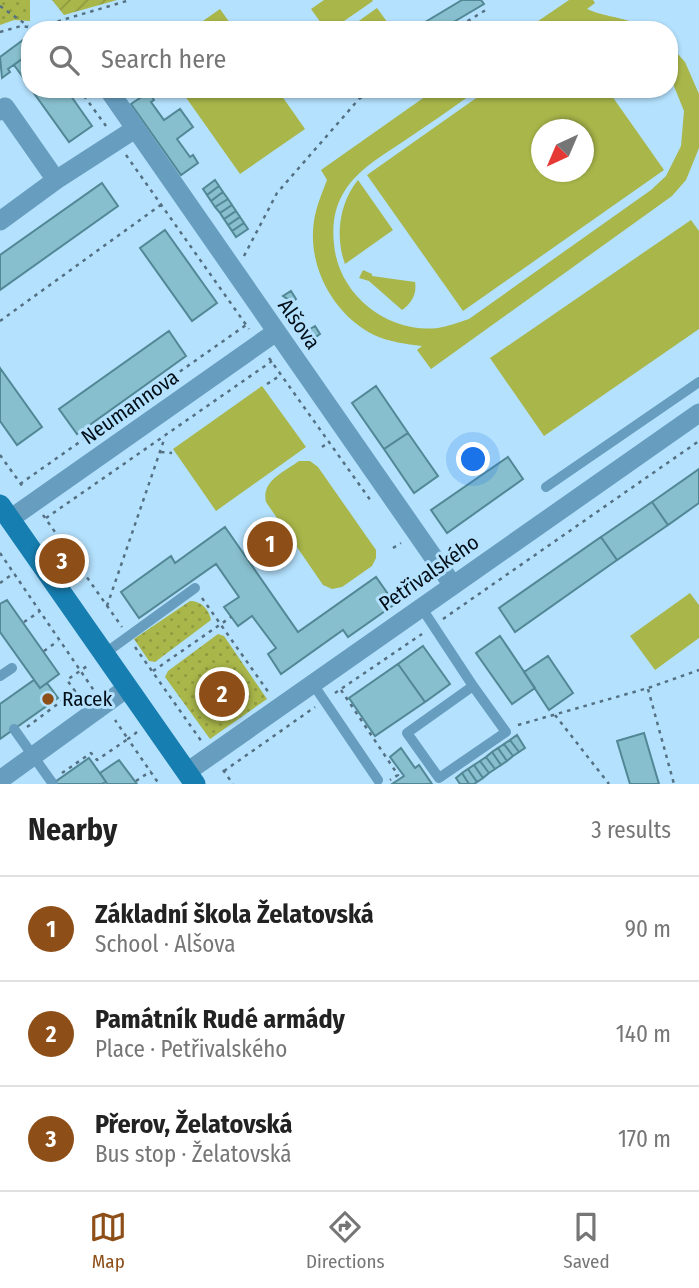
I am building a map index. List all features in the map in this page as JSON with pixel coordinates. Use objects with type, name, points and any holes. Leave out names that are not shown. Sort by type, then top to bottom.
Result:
[{"type":"main road","points":[[5,512],[98,658],[127,688],[191,778]]},
{"type":"street","name":"Alšova","points":[[114,98],[452,584]]},
{"type":"street","points":[[0,110],[5,107],[56,180]]},
{"type":"street","points":[[0,221],[135,128]]},
{"type":"street","name":"Neumannova","points":[[5,512],[34,502],[276,331]]},
{"type":"street","name":"Petřivalského","points":[[191,778],[211,754],[699,413]]},
{"type":"street","points":[[0,780],[127,688]]},
{"type":"lane","points":[[546,487],[699,382]]},
{"type":"lane","points":[[98,658],[195,588]]},
{"type":"lane","points":[[421,607],[506,732],[439,778],[407,733],[473,686]]},
{"type":"lane","points":[[0,676],[12,668]]},
{"type":"lane","points":[[313,684],[381,782]]},
{"type":"lane","points":[[14,729],[53,784]]},
{"type":"path","points":[[62,21],[130,0]]},
{"type":"path","points":[[0,6],[21,21]]},
{"type":"path","points":[[468,21],[489,8]]},
{"type":"path","points":[[0,32],[21,26]]},
{"type":"path","points":[[233,269],[244,256],[277,193],[360,98]]},
{"type":"path","points":[[0,321],[162,204]]},
{"type":"path","points":[[20,484],[246,325]]},
{"type":"path","points":[[46,518],[271,361]]},
{"type":"path","points":[[267,384],[281,375]]},
{"type":"path","points":[[107,606],[165,435]]},
{"type":"path","points":[[442,620],[699,441]]},
{"type":"path","points":[[322,447],[329,442]]},
{"type":"path","points":[[160,452],[172,453]]},
{"type":"path","points":[[0,455],[211,754]]},
{"type":"path","points":[[393,548],[401,543]]},
{"type":"path","points":[[0,553],[159,784]]},
{"type":"path","points":[[0,583],[14,573]]},
{"type":"path","points":[[195,588],[268,692]]},
{"type":"path","points":[[24,622],[40,611]]},
{"type":"path","points":[[153,671],[231,617]]},
{"type":"path","points":[[44,652],[59,640]]},
{"type":"path","points":[[27,731],[28,725],[75,691],[67,680],[98,658]]},
{"type":"path","points":[[512,722],[518,725],[555,715],[699,670]]},
{"type":"path","points":[[648,688],[674,784]]},
{"type":"path","points":[[341,689],[398,775],[381,782]]},
{"type":"path","points":[[555,715],[609,784]]},
{"type":"path","points":[[60,774],[91,753],[97,760],[151,722]]},
{"type":"path","points":[[136,781],[151,771]]},
{"type":"green space","points":[[0,0],[30,0],[30,21],[14,20],[0,25]]},
{"type":"green space","points":[[52,0],[117,0],[64,15]]},
{"type":"green space","points":[[324,0],[373,1],[344,21],[320,21],[311,9]]},
{"type":"green space","points":[[569,0],[593,0],[595,3],[587,9],[630,21],[538,21]]},
{"type":"green space","points":[[377,8],[386,21],[359,21]]},
{"type":"green space","points":[[220,9],[229,21],[203,21]]},
{"type":"green space","points":[[678,54],[685,62],[699,94],[699,148],[686,180],[672,196],[431,369],[417,350],[422,346],[374,335],[347,315],[326,288],[319,272],[313,238],[314,221],[327,180],[321,170],[423,98],[466,98],[356,176],[338,204],[333,231],[338,262],[355,294],[368,307],[384,317],[419,328],[438,328],[469,319],[651,190],[666,176],[681,146],[684,111],[678,96]]},
{"type":"green space","points":[[186,98],[283,98],[305,129],[240,174]]},
{"type":"green space","points":[[476,98],[613,98],[664,170],[463,311],[367,175]]},
{"type":"green space","points":[[358,180],[393,230],[345,264],[340,243],[341,220],[347,199]]},
{"type":"green space","points":[[691,220],[699,231],[699,329],[544,436],[490,358]]},
{"type":"green space","points":[[363,270],[372,276],[415,282],[411,301],[402,310],[369,281],[359,278]]},
{"type":"green space","points":[[262,386],[306,447],[216,511],[173,449]]},
{"type":"green space","points":[[299,461],[310,461],[318,467],[376,550],[372,566],[342,587],[332,589],[323,585],[266,502],[265,495],[270,483]]},
{"type":"green space","points":[[690,593],[699,605],[699,638],[655,670],[630,636]]},
{"type":"green space","points":[[190,601],[204,606],[211,620],[155,662],[149,661],[134,639]]},
{"type":"green space","points":[[218,634],[224,636],[267,699],[210,739],[165,677],[168,671]]},
{"type":"building","points":[[462,0],[481,0],[484,4],[455,21],[427,21]]},
{"type":"building","points":[[21,41],[21,60],[8,69],[10,72],[2,78],[0,57]]},
{"type":"building","points":[[21,60],[21,75],[14,65]]},
{"type":"building","points":[[37,98],[72,98],[92,126],[69,142]]},
{"type":"building","points":[[140,98],[153,98],[151,102],[164,120],[180,109],[193,127],[177,139],[198,163],[181,175],[131,104]]},
{"type":"building","points":[[215,180],[219,186],[207,195],[203,189]]},
{"type":"building","points":[[102,183],[118,206],[0,290],[0,255]]},
{"type":"building","points":[[219,186],[223,192],[211,201],[207,195]]},
{"type":"building","points":[[223,192],[228,199],[215,207],[211,201]]},
{"type":"building","points":[[228,199],[232,205],[220,213],[215,207]]},
{"type":"building","points":[[232,205],[236,211],[224,219],[220,213]]},
{"type":"building","points":[[236,211],[240,217],[228,225],[224,219]]},
{"type":"building","points":[[240,217],[244,223],[232,231],[228,225]]},
{"type":"building","points":[[244,223],[248,229],[236,237],[232,231]]},
{"type":"building","points":[[165,230],[217,303],[192,321],[140,248]]},
{"type":"building","points":[[291,291],[296,299],[292,302],[283,296]]},
{"type":"building","points":[[315,326],[320,334],[313,339],[310,329]]},
{"type":"building","points":[[169,331],[186,356],[77,434],[59,409]]},
{"type":"building","points":[[0,368],[42,427],[17,445],[0,421]]},
{"type":"building","points":[[376,386],[408,433],[384,449],[352,403]]},
{"type":"building","points":[[408,433],[438,476],[414,493],[384,449]]},
{"type":"building","points":[[508,457],[523,479],[447,533],[431,510]]},
{"type":"building","points":[[699,469],[699,503],[668,525],[652,502]]},
{"type":"building","points":[[652,502],[668,525],[617,560],[601,537]]},
{"type":"building","points":[[225,527],[298,632],[376,577],[395,604],[348,637],[343,630],[281,674],[268,654],[276,648],[252,616],[238,626],[224,607],[239,597],[216,564],[139,618],[121,592],[171,556],[175,563]]},
{"type":"building","points":[[601,537],[617,560],[515,632],[499,608]]},
{"type":"building","points":[[7,600],[59,674],[40,688],[0,632],[0,604]]},
{"type":"building","points":[[500,636],[535,688],[512,704],[476,653]]},
{"type":"building","points":[[423,646],[450,684],[425,702],[398,664]]},
{"type":"building","points":[[548,656],[573,693],[549,710],[524,672]]},
{"type":"building","points":[[398,664],[425,702],[375,736],[349,698]]},
{"type":"building","points":[[34,680],[40,688],[47,683],[58,698],[0,739],[0,704]]},
{"type":"building","points":[[644,733],[659,784],[630,784],[617,741]]},
{"type":"building","points":[[517,735],[525,748],[519,752],[510,740]]},
{"type":"building","points":[[510,740],[519,752],[513,756],[504,744]]},
{"type":"building","points":[[504,744],[513,756],[507,761],[498,748]]},
{"type":"building","points":[[401,748],[415,768],[419,765],[432,784],[392,784],[404,776],[390,757]]},
{"type":"building","points":[[498,748],[507,761],[501,765],[492,752]]},
{"type":"building","points":[[492,752],[501,765],[495,769],[486,757]]},
{"type":"building","points":[[486,757],[495,769],[489,773],[480,761]]},
{"type":"building","points":[[89,758],[106,782],[52,784]]},
{"type":"building","points":[[119,760],[137,784],[107,784],[100,773]]},
{"type":"building","points":[[480,761],[489,773],[483,778],[474,765]]},
{"type":"building","points":[[474,765],[483,778],[477,782],[468,769]]},
{"type":"building","points":[[468,769],[477,782],[474,784],[469,784],[462,773]]},
{"type":"building","points":[[462,773],[469,784],[460,784],[456,778]]},
{"type":"place","name":"Základní škola Želatovská","points":[[270,544]]},
{"type":"place","name":"Přerov, Želatovská","points":[[62,561]]},
{"type":"place","name":"Památník Rudé armády","points":[[222,694]]},
{"type":"place","name":"Racek","points":[[48,699]]}]
